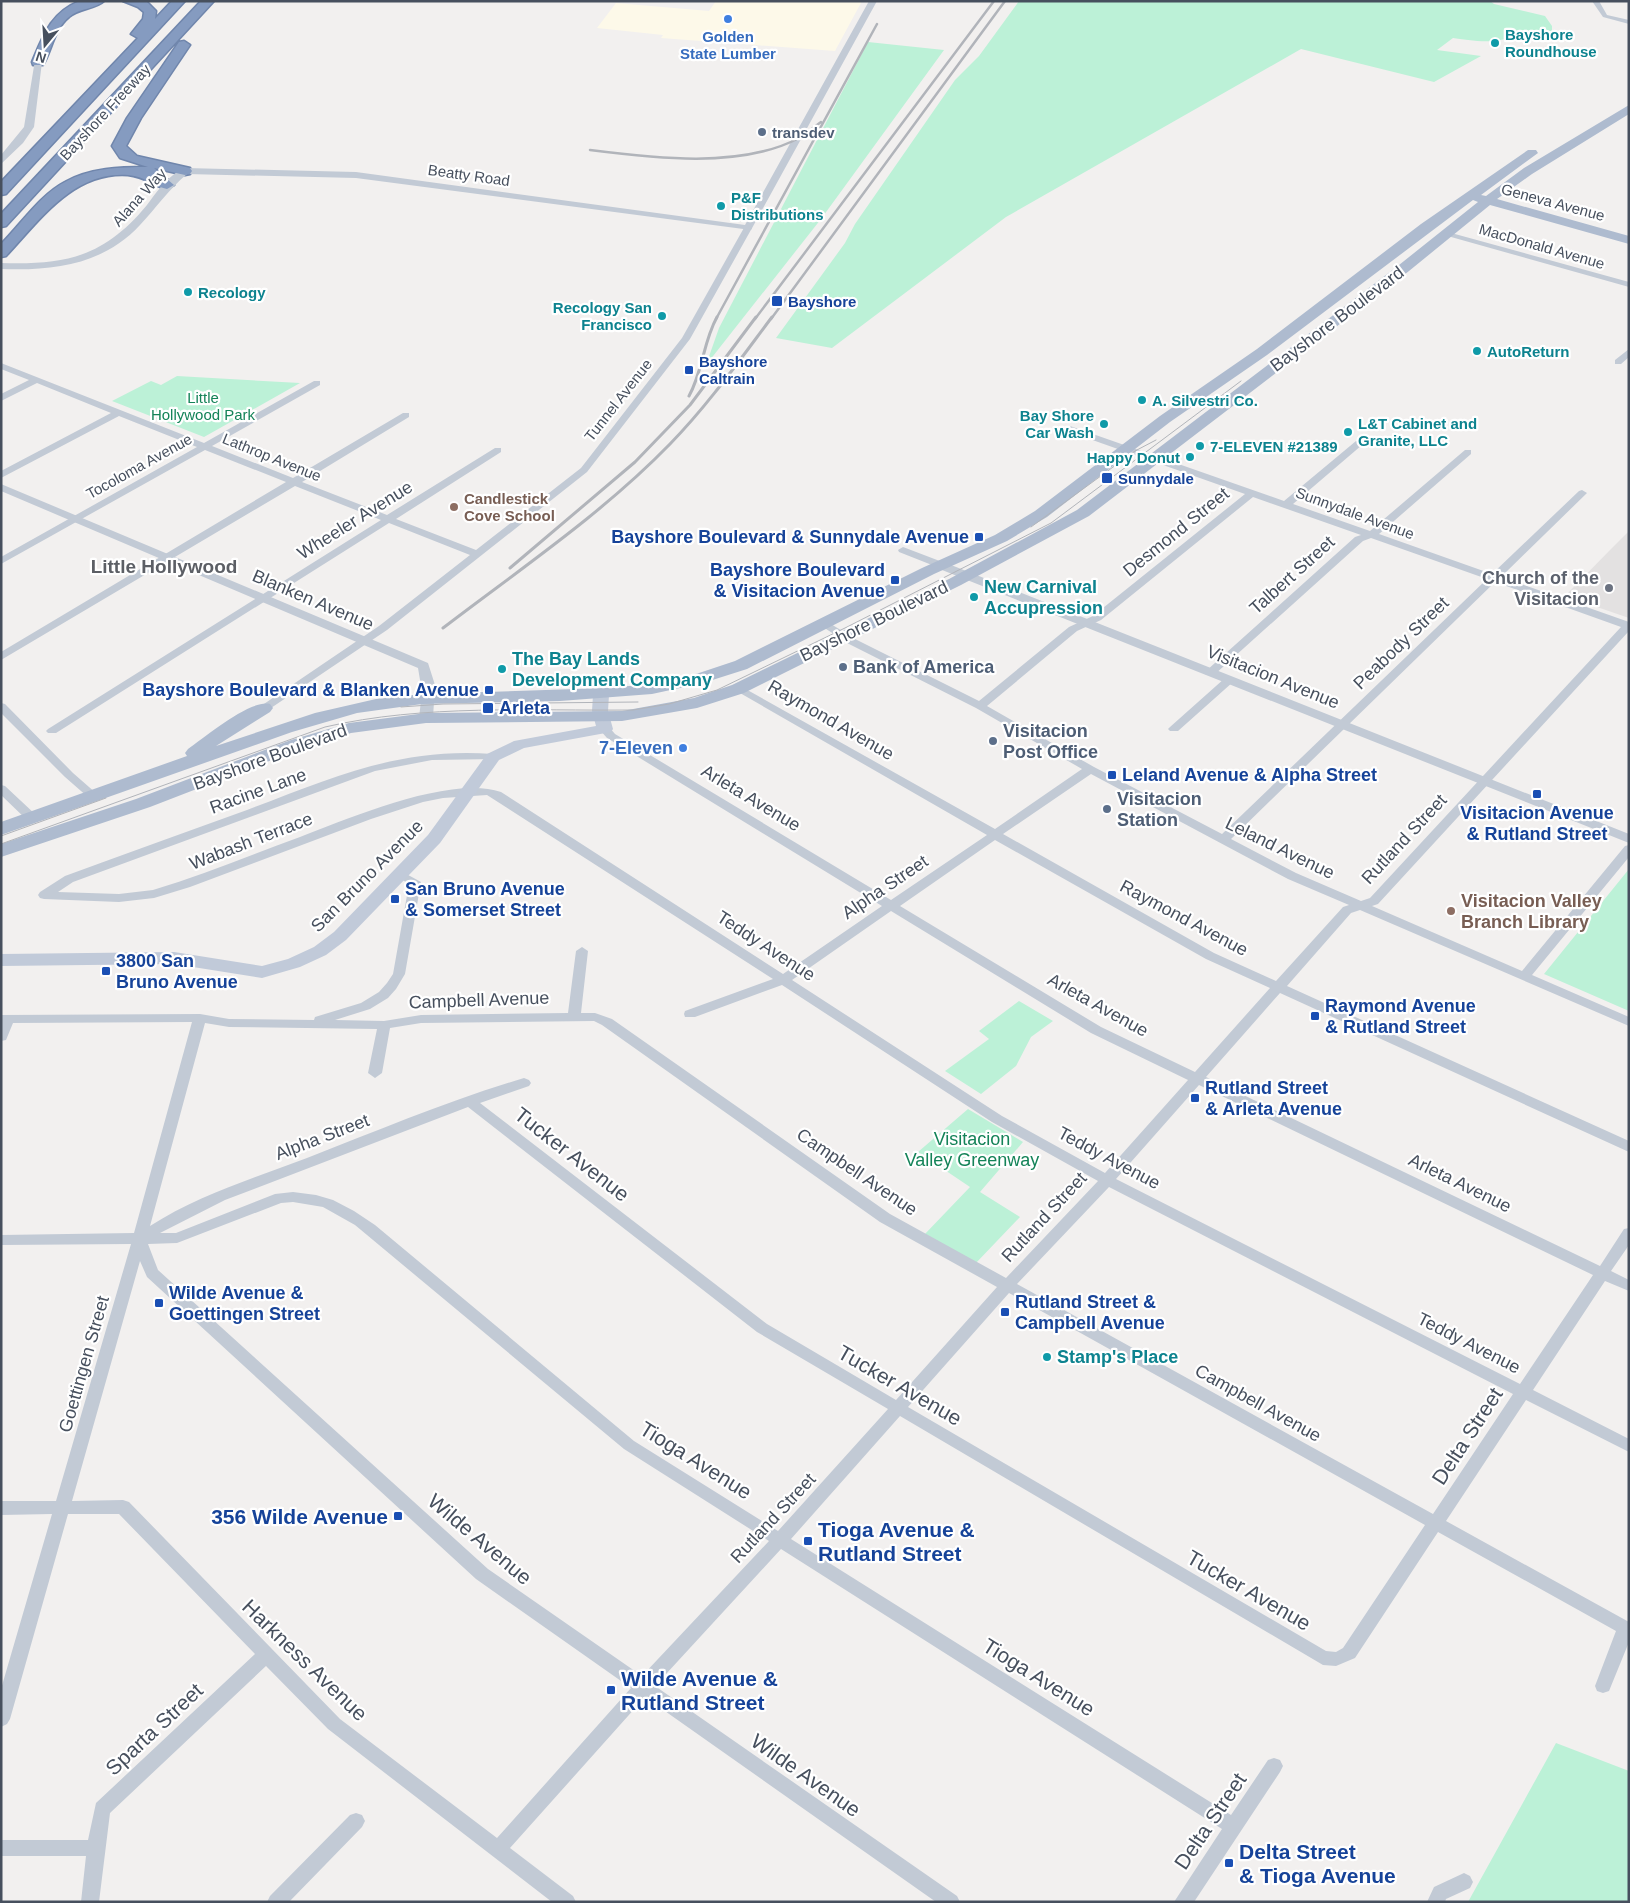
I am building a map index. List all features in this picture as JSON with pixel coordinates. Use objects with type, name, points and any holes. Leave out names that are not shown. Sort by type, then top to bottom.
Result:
[{"type":"highway","points":[[38,62],[43,19],[53,10],[71,1]]},
{"type":"highway","points":[[38,62],[62,14],[74,7],[98,1]]},
{"type":"highway","points":[[49,140],[149,19],[151,15],[148,8],[129,1]]},
{"type":"highway","name":"Bayshore Freeway","points":[[1,191],[179,1]]},
{"type":"highway","name":"Bayshore Freeway","points":[[1,223],[208,1]]},
{"type":"highway","points":[[185,171],[132,159],[124,155],[119,146],[134,118],[212,1]]},
{"type":"highway","points":[[90,176],[124,170],[185,171]]},
{"type":"highway","points":[[1,253],[62,190],[90,176],[112,172],[136,172],[152,175],[167,185]]},
{"type":"main road","points":[[1574,128],[1629,96]]},
{"type":"main road","name":"Bayshore Boulevard","points":[[1,851],[134,806],[268,755],[349,728],[426,718],[603,723],[674,708],[738,689],[966,575],[1083,513],[1491,198],[1534,168],[1629,109]]},
{"type":"main road","name":"Bayshore Boulevard","points":[[1,830],[254,739],[345,709],[428,698],[601,695],[671,687],[720,674],[1027,524],[1165,419],[1262,352],[1473,193],[1546,145]]},
{"type":"main road","name":"Geneva Avenue","points":[[1473,193],[1629,240]]},
{"type":"main road","name":"Geneva Avenue","points":[[1491,198],[1629,232]]},
{"type":"main road","points":[[601,695],[603,723]]},
{"type":"main road","points":[[264,708],[252,721],[251,730],[254,739],[268,755]]},
{"type":"main road","points":[[172,768],[240,721],[264,708]]},
{"type":"main road","name":"San Bruno Avenue","points":[[1,960],[174,958],[241,970],[275,970],[311,956],[330,944],[434,839],[493,757],[506,749],[528,742],[603,723]]},
{"type":"street","name":"Tunnel Avenue","points":[[264,708],[364,642],[584,470],[686,339],[873,1]]},
{"type":"street","points":[[1595,1],[1606,16],[1629,22]]},
{"type":"street","points":[[1,161],[30,127],[38,62]]},
{"type":"street","name":"Alana Way","points":[[1,266],[52,265],[98,253],[126,235],[167,185],[185,171]]},
{"type":"street","name":"Beatty Road","points":[[185,171],[356,175],[748,228]]},
{"type":"street","name":"MacDonald Avenue","points":[[1447,233],[1629,285]]},
{"type":"street","points":[[1618,362],[1629,352]]},
{"type":"street","name":"Lathrop Avenue","points":[[1,366],[476,554]]},
{"type":"street","points":[[1,398],[36,380]]},
{"type":"street","name":"Tocoloma Avenue","points":[[1,561],[317,382]]},
{"type":"street","points":[[1,475],[119,412]]},
{"type":"street","points":[[1,657],[406,415]]},
{"type":"street","name":"Sunnydale Avenue","points":[[1070,429],[1628,626]]},
{"type":"street","points":[[1286,505],[1359,443]]},
{"type":"street","name":"Wheeler Avenue","points":[[52,731],[498,450]]},
{"type":"street","name":"Talbert Street","points":[[1210,672],[1359,538],[1372,535],[1468,452]]},
{"type":"street","name":"Blanken Avenue","points":[[1,487],[423,666],[426,672],[428,698],[426,718]]},
{"type":"street","name":"Desmond Street","points":[[980,706],[1073,629],[1097,618],[1252,493]]},
{"type":"street","name":"Peabody Street","points":[[1223,840],[1582,493]]},
{"type":"street","name":"Visitacion Avenue","points":[[903,550],[1629,839]]},
{"type":"street","name":"Leland Avenue","points":[[822,623],[844,637],[980,706],[1090,769],[1292,876],[1629,1022]]},
{"type":"street","name":"Rutland Street","points":[[499,1848],[643,1687],[899,1409],[1007,1286],[1107,1180],[1196,1078],[1280,987],[1346,910],[1374,901],[1628,626]]},
{"type":"street","points":[[1174,729],[1229,680]]},
{"type":"street","name":"Raymond Avenue","points":[[738,689],[1204,952],[1629,1147]]},
{"type":"street","points":[[1,706],[69,775],[93,796]]},
{"type":"street","name":"Arleta Avenue","points":[[603,723],[611,736],[1096,1030],[1629,1286]]},
{"type":"street","name":"Racine Lane","points":[[44,895],[70,879],[361,773],[439,756],[460,754],[493,757]]},
{"type":"street","name":"Alpha Street","points":[[690,1014],[783,980],[1090,769]]},
{"type":"street","points":[[1,788],[32,818]]},
{"type":"street","name":"Teddy Avenue","points":[[466,793],[488,791],[497,794],[997,1119],[1107,1180],[1629,1446]]},
{"type":"street","name":"Wabash Terrace","points":[[44,895],[119,898],[154,894],[186,884],[399,805],[443,794],[466,793]]},
{"type":"street","points":[[1525,976],[1629,849]]},
{"type":"street","points":[[313,1022],[366,1007],[387,992],[394,984],[399,974],[415,882],[399,874]]},
{"type":"street","points":[[574,1018],[582,951]]},
{"type":"street","name":"Campbell Avenue","points":[[5,1019],[200,1018],[229,1023],[313,1022],[384,1025],[421,1019],[595,1017],[607,1022],[885,1218],[1627,1629]]},
{"type":"street","name":"Goettingen Street","points":[[1,1719],[139,1240],[200,1018]]},
{"type":"street","points":[[1,1037],[5,1019]]},
{"type":"street","points":[[375,1073],[384,1025]]},
{"type":"street","name":"Alpha Street","points":[[139,1240],[161,1224],[251,1185],[469,1101],[524,1083]]},
{"type":"street","name":"Tucker Avenue","points":[[469,1101],[762,1328],[1323,1658],[1338,1659]]},
{"type":"street","name":"Tioga Avenue","points":[[139,1240],[177,1238],[280,1198],[295,1196],[318,1200],[354,1216],[629,1445],[1233,1826]]},
{"type":"street","name":"Delta Street","points":[[1338,1659],[1349,1653],[1629,1233]]},
{"type":"street","points":[[1,1240],[139,1240]]},
{"type":"street","name":"Wilde Avenue","points":[[139,1240],[152,1273],[482,1574],[951,1902]]},
{"type":"street","name":"Harkness Avenue","points":[[1,1508],[123,1507],[334,1724],[566,1901]]},
{"type":"street","points":[[1602,1686],[1627,1629]]},
{"type":"street","name":"Sparta Street","points":[[90,1902],[102,1809],[266,1655]]},
{"type":"street","name":"Delta Street","points":[[1183,1902],[1274,1766]]},
{"type":"street","points":[[276,1902],[356,1822]]},
{"type":"street","points":[[1,1848],[96,1848]]},
{"type":"street","points":[[1436,1902],[1440,1893],[1464,1882]]},
{"type":"shaded area","name":"Golden State Lumber","points":[[716,1],[862,1],[835,51],[661,38],[663,35],[597,28],[616,3],[709,11]]},
{"type":"shaded area","points":[[1629,531],[1629,618],[1565,596],[1612,548]]},
{"type":"green space","points":[[1019,1],[1490,1],[1494,4],[1545,16],[1552,26],[1552,34],[1516,31],[1511,36],[1496,41],[1453,38],[1437,50],[1481,56],[1434,82],[1301,49],[1006,217],[832,348],[776,338],[845,243],[855,224],[955,80],[979,56]]},
{"type":"green space","points":[[868,42],[944,50],[821,219],[706,365],[719,328]]},
{"type":"green space","name":"Little Hollywood Park","points":[[177,376],[300,383],[204,437],[112,401],[151,381],[161,385]]},
{"type":"green space","points":[[1629,869],[1629,1011],[1544,974]]},
{"type":"green space","points":[[1019,1001],[1053,1021],[1031,1037],[1016,1066],[981,1094],[945,1071],[989,1039],[979,1031]]},
{"type":"green space","name":"Visitacion Valley Greenway","points":[[968,1109],[1023,1142],[980,1192],[1020,1217],[975,1264],[924,1235],[970,1187],[918,1152]]},
{"type":"green space","points":[[1556,1743],[1629,1771],[1629,1902],[1468,1902]]},
{"type":"tram line","points":[[1,844],[325,727],[363,720],[439,712],[478,710],[633,710],[669,704],[717,690],[847,627],[1051,523],[1241,381]]},
{"type":"tram line","points":[[1031,527],[1135,451],[1156,440]]},
{"type":"tram line","points":[[401,707],[443,704],[638,702]]},
{"type":"tram line","points":[[1,836],[106,798]]},
{"type":"railway","points":[[755,319],[994,1]]},
{"type":"railway","points":[[771,319],[1005,1]]},
{"type":"railway","points":[[716,319],[877,24]]},
{"type":"railway","points":[[590,150],[669,158],[724,158],[776,148],[799,138],[821,122]]},
{"type":"railway","points":[[510,568],[635,462],[690,405],[756,317]]},
{"type":"railway","points":[[443,628],[560,540],[644,470],[697,414],[772,317]]},
{"type":"railway","points":[[689,396],[716,319]]},
{"type":"place","name":"Golden State Lumber","points":[[728,19]]},
{"type":"place","name":"Bayshore Roundhouse","points":[[1495,43]]},
{"type":"place","name":"transdev","points":[[762,132]]},
{"type":"place","name":"P&F Distributions","points":[[721,206]]},
{"type":"place","name":"Recology","points":[[188,292]]},
{"type":"place","name":"Bayshore","points":[[777,301]]},
{"type":"place","name":"Recology San Francisco","points":[[662,316]]},
{"type":"place","name":"AutoReturn","points":[[1477,351]]},
{"type":"place","name":"Bayshore Caltrain","points":[[689,370]]},
{"type":"place","name":"A. Silvestri Co.","points":[[1142,400]]},
{"type":"place","name":"Bay Shore Car Wash","points":[[1104,424]]},
{"type":"place","name":"L&T Cabinet and Granite, LLC","points":[[1348,432]]},
{"type":"place","name":"7-ELEVEN #21389","points":[[1200,446]]},
{"type":"place","name":"Happy Donut","points":[[1190,457]]},
{"type":"place","name":"Sunnydale","points":[[1107,478]]},
{"type":"place","name":"Candlestick Cove School","points":[[454,507]]},
{"type":"place","name":"Bayshore Boulevard & Sunnydale Avenue","points":[[979,537]]},
{"type":"place","name":"Bayshore Boulevard & Visitacion Avenue","points":[[895,580]]},
{"type":"place","name":"Church of the Visitacion","points":[[1609,588]]},
{"type":"place","name":"New Carnival Accupression","points":[[974,597]]},
{"type":"place","name":"Bank of America","points":[[843,667]]},
{"type":"place","name":"The Bay Lands Development Company","points":[[502,669]]},
{"type":"place","name":"Bayshore Boulevard & Blanken Avenue","points":[[489,690]]},
{"type":"place","name":"Arleta","points":[[488,708]]},
{"type":"place","name":"Visitacion Post Office","points":[[993,741]]},
{"type":"place","name":"7-Eleven","points":[[683,748]]},
{"type":"place","name":"Leland Avenue & Alpha Street","points":[[1112,775]]},
{"type":"place","name":"Visitacion Avenue & Rutland Street","points":[[1537,794]]},
{"type":"place","name":"Visitacion Station","points":[[1107,809]]},
{"type":"place","name":"San Bruno Avenue & Somerset Street","points":[[395,899]]},
{"type":"place","name":"Visitacion Valley Branch Library","points":[[1451,911]]},
{"type":"place","name":"3800 San Bruno Avenue","points":[[106,971]]},
{"type":"place","name":"Raymond Avenue & Rutland Street","points":[[1315,1016]]},
{"type":"place","name":"Rutland Street & Arleta Avenue","points":[[1195,1098]]},
{"type":"place","name":"Wilde Avenue & Goettingen Street","points":[[159,1303]]},
{"type":"place","name":"Rutland Street & Campbell Avenue","points":[[1005,1312]]},
{"type":"place","name":"Stamp's Place","points":[[1047,1357]]},
{"type":"place","name":"356 Wilde Avenue","points":[[398,1516]]},
{"type":"place","name":"Tioga Avenue & Rutland Street","points":[[808,1541]]},
{"type":"place","name":"Wilde Avenue & Rutland Street","points":[[611,1690]]},
{"type":"place","name":"Delta Street & Tioga Avenue","points":[[1229,1863]]},
{"type":"district","name":"Little Hollywood","points":[[164,566]]}]
